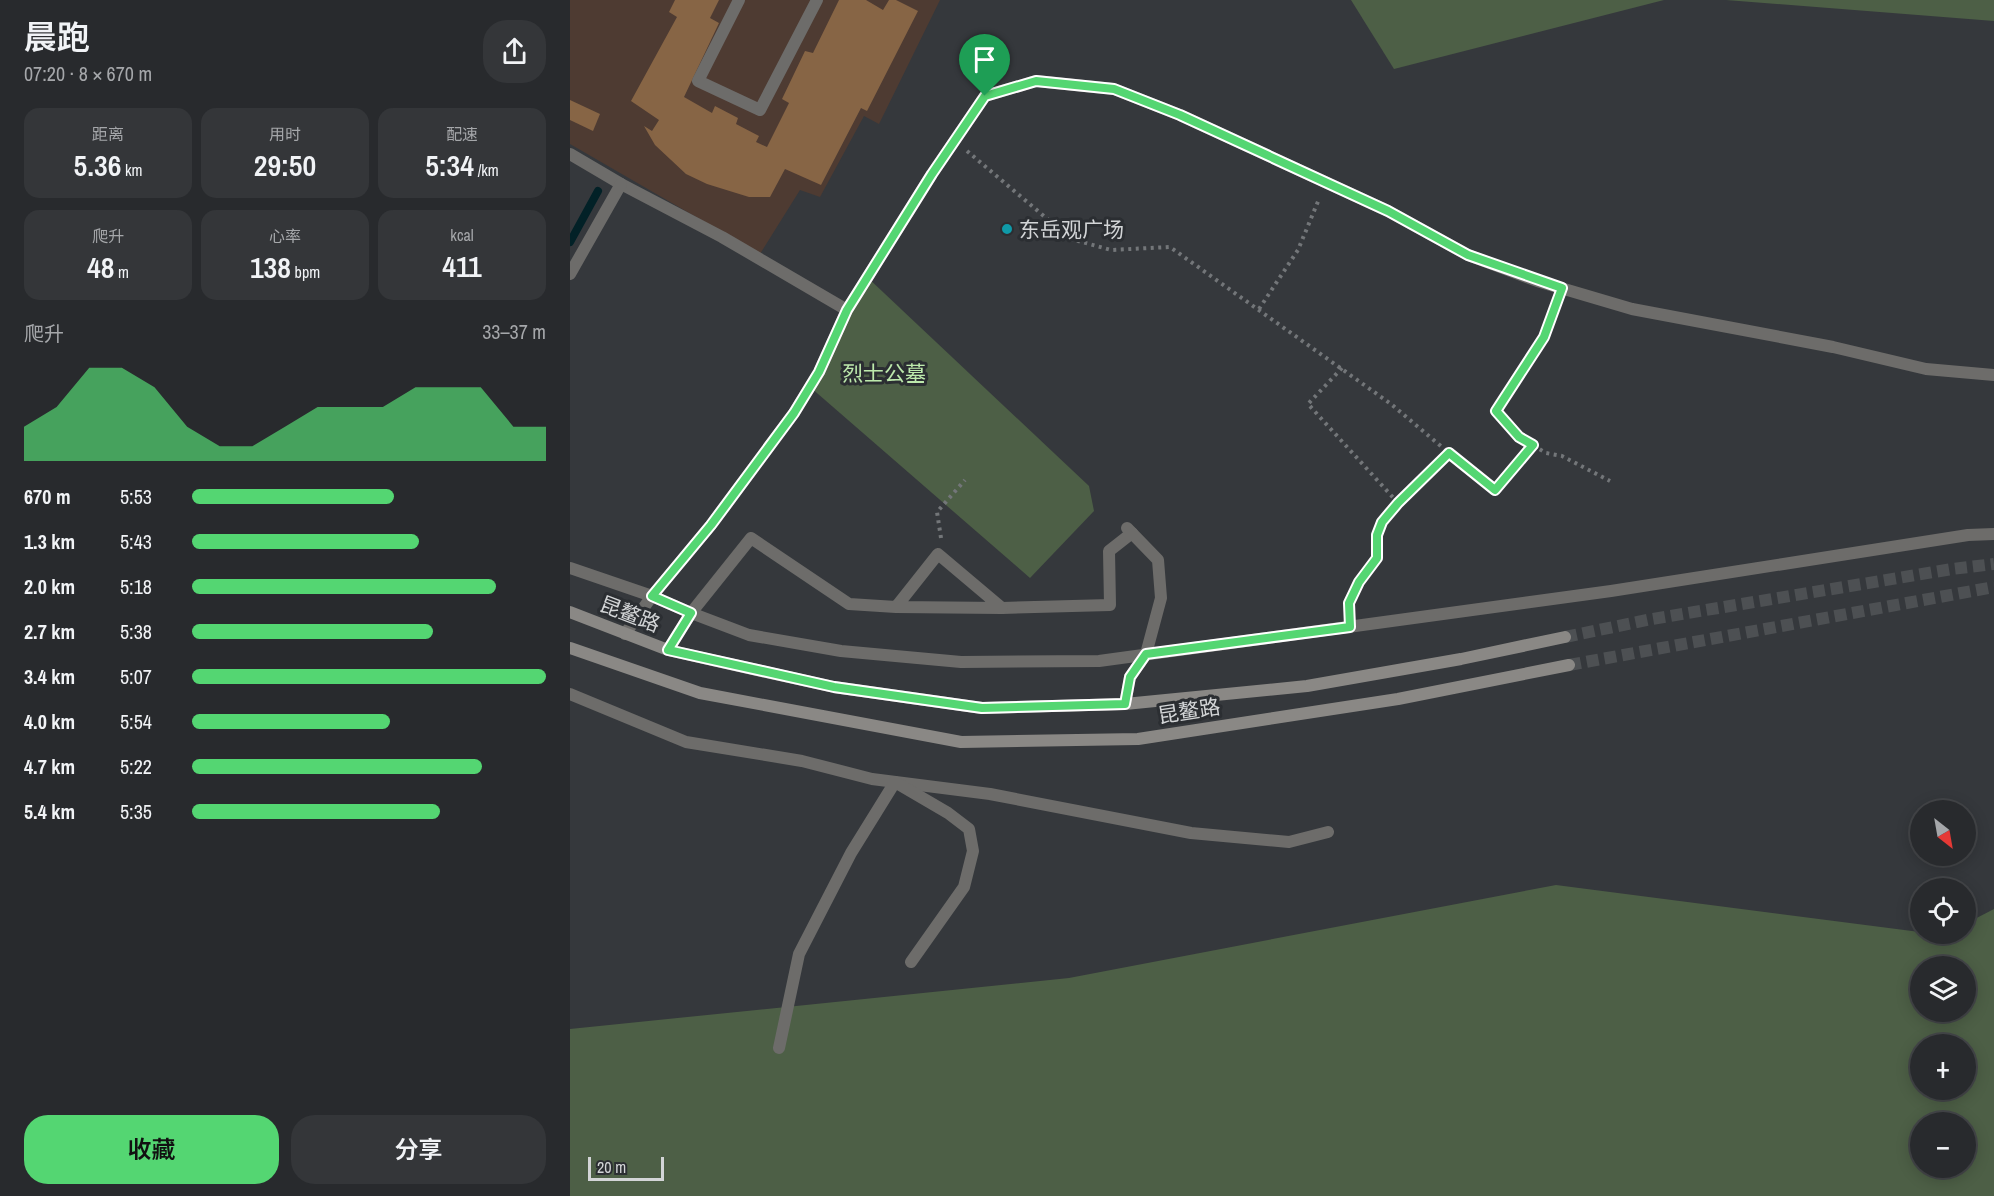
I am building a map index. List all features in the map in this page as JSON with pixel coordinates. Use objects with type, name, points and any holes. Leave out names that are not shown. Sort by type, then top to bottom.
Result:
[{"type":"street","points":[[739,0],[698,81],[760,110],[817,0]]},
{"type":"street","points":[[625,634],[652,596],[711,525],[794,413],[819,372],[847,310],[985,96],[1036,81],[1114,89],[1180,115],[1327,182],[1388,211],[1468,255],[1562,288],[1632,309],[1833,347],[1926,369],[1994,375]]},
{"type":"street","points":[[570,154],[621,184],[722,237],[847,310]]},
{"type":"street","points":[[570,274],[621,184]]},
{"type":"street","points":[[668,650],[691,613],[751,538],[849,604],[1002,608],[1110,605],[1109,551],[1130,530],[1158,560],[1161,598],[1146,654],[1130,677],[1125,704]]},
{"type":"street","points":[[570,568],[652,596],[749,635],[841,651],[961,662],[1099,661],[1611,591],[1968,536],[1994,534]]},
{"type":"street","points":[[896,607],[938,554],[1002,608]]},
{"type":"street","name":"昆鳌路","points":[[570,612],[668,650],[834,687],[982,708],[1125,704],[1307,686],[1461,659],[1565,637]]},
{"type":"street","name":"昆鳌路","points":[[570,648],[700,693],[961,742],[1138,739],[1398,699],[1569,665]]},
{"type":"street","points":[[570,694],[686,742],[802,761],[872,779],[990,794],[1191,833],[1289,842],[1328,832]]},
{"type":"street","points":[[895,782],[948,813],[969,829],[973,851],[964,887],[911,962]]},
{"type":"street","points":[[779,1048],[798,954],[851,853],[895,782]]},
{"type":"path","points":[[954,141],[1071,239],[1111,250],[1170,247],[1391,404],[1495,490],[1533,445]]},
{"type":"path","points":[[1260,309],[1298,250],[1327,182]]},
{"type":"path","points":[[1562,288],[1544,337],[1496,411],[1519,437],[1546,453],[1562,456],[1610,482]]},
{"type":"path","points":[[1342,368],[1308,404],[1398,503]]},
{"type":"path","points":[[1350,627],[1349,603],[1359,582],[1377,558],[1377,535],[1382,522],[1449,453]]},
{"type":"path","points":[[938,554],[941,542],[937,512],[965,480]]},
{"type":"shaded area","points":[[570,0],[940,0],[879,124],[864,116],[820,197],[800,190],[760,254],[570,144]]},
{"type":"green space","points":[[1351,0],[1664,0],[1394,69]]},
{"type":"green space","points":[[1726,0],[1994,0],[1994,21]]},
{"type":"green space","name":"烈士公墓","points":[[867,277],[1089,486],[1094,511],[1030,578],[810,387]]},
{"type":"green space","points":[[1556,885],[1910,931],[1910,944],[1976,944],[1976,918],[1994,909],[1994,1196],[570,1196],[570,1029],[1069,978]]},
{"type":"building","points":[[675,0],[719,0],[710,18],[719,23],[684,97],[712,113],[715,106],[738,118],[736,124],[759,136],[756,142],[767,147],[789,103],[782,99],[805,51],[813,53],[839,0],[866,0],[883,10],[889,0],[896,0],[918,11],[867,111],[861,108],[821,185],[785,169],[770,197],[749,197],[707,184],[686,174],[655,145],[644,126],[652,131],[659,120],[631,101],[677,17],[669,12]]},
{"type":"building","points":[[570,100],[600,114],[593,131],[570,120]]},
{"type":"waterway","points":[[570,242],[598,191]]},
{"type":"tunnel","points":[[1565,637],[1652,619],[1994,564]]},
{"type":"tunnel","points":[[1569,665],[1994,587]]},
{"type":"place","name":"东岳观广场","points":[[1007,229]]},
{"type":"route","points":[[1036,81],[1114,89],[1180,115],[1388,211],[1468,255],[1562,288],[1544,337],[1496,411],[1519,437],[1533,445],[1495,490],[1449,453],[1398,503],[1382,522],[1377,535],[1377,558],[1359,582],[1349,603],[1350,627],[1146,654],[1130,677],[1125,704],[982,708],[834,687],[668,650],[691,613],[652,596],[711,525],[794,413],[819,372],[847,310],[932,174],[985,96],[1036,81]]}]
